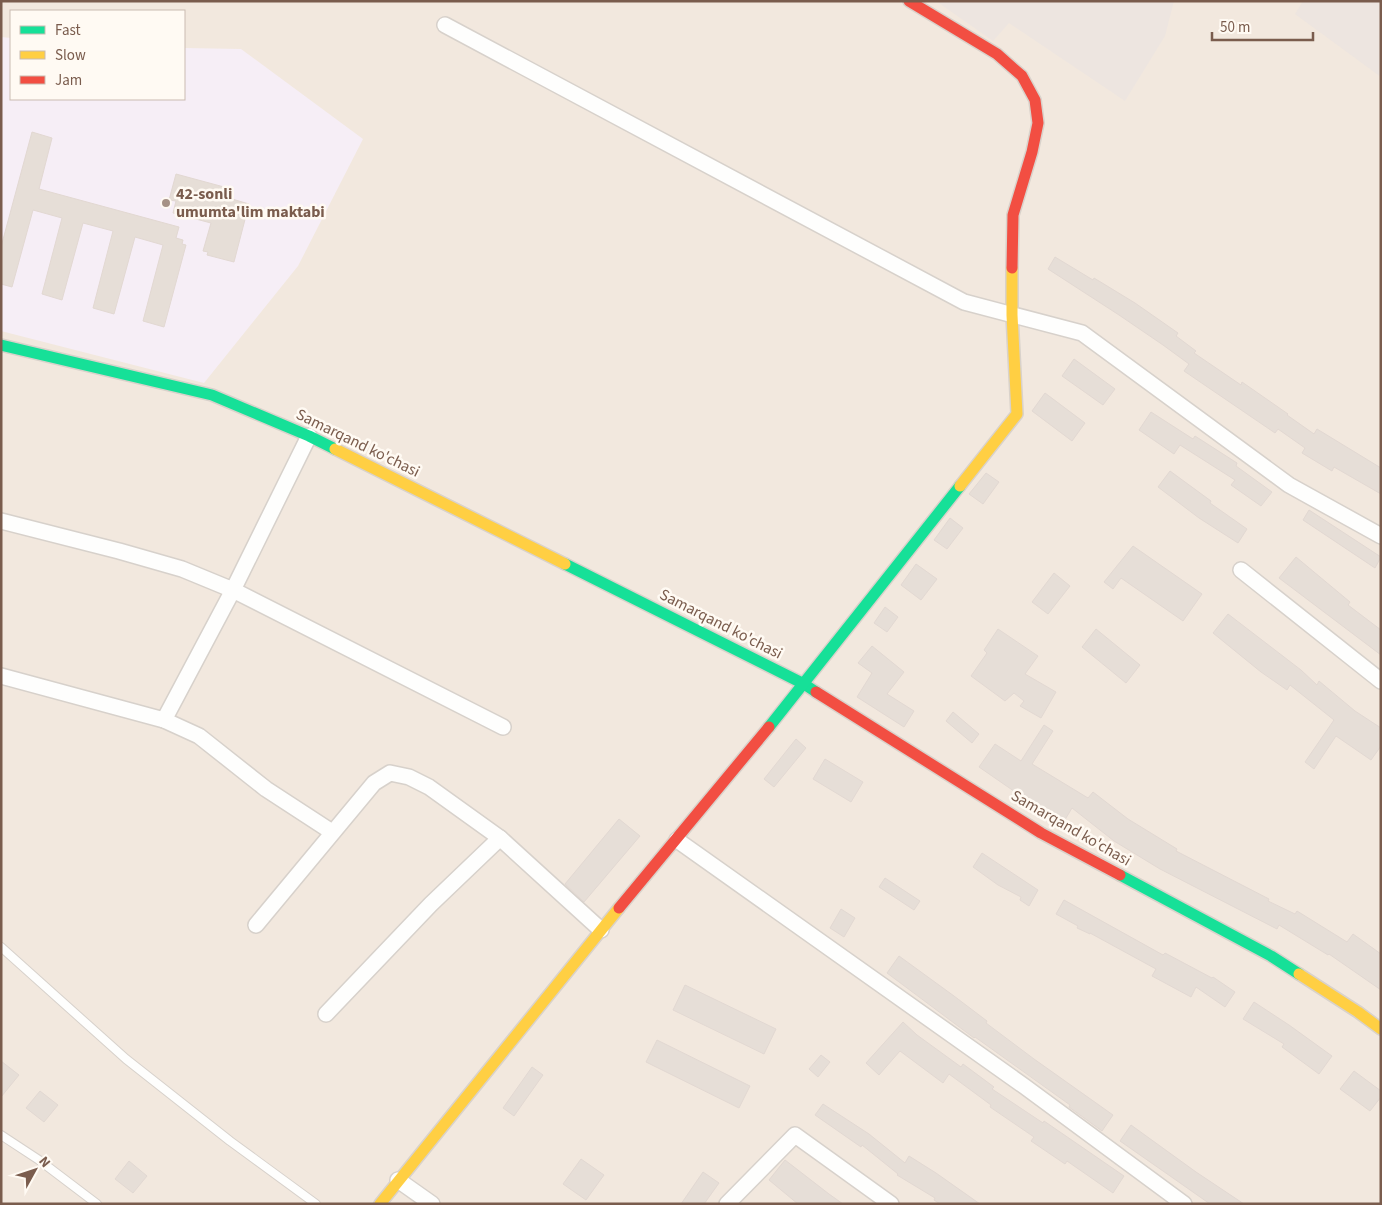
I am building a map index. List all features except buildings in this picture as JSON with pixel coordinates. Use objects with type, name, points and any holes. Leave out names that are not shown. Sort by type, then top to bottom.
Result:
[{"type":"street","points":[[380,1204],[601,930],[804,684],[1017,414],[1012,315],[1013,215],[1032,152],[1038,123],[1035,100],[1022,76],[997,54],[909,1]]},
{"type":"street","points":[[445,26],[964,302],[1082,333],[1288,485],[1381,536]]},
{"type":"street","name":"Samarqand ko'chasi","points":[[1,345],[212,395],[309,436],[804,684],[1041,833],[1271,956],[1381,1029]]},
{"type":"street","points":[[164,720],[309,436]]},
{"type":"street","points":[[1,521],[182,569],[232,590],[503,727]]},
{"type":"street","points":[[1241,570],[1381,681]]},
{"type":"street","points":[[1,676],[164,720],[198,736],[266,789],[332,832]]},
{"type":"street","points":[[256,925],[374,783],[390,773],[409,777],[429,787],[500,838],[601,930]]},
{"type":"street","points":[[326,1014],[431,904],[500,838]]},
{"type":"street","points":[[677,840],[1024,1086],[1184,1204]]},
{"type":"street","points":[[727,1204],[795,1135],[892,1204]]},
{"type":"street","points":[[398,1180],[432,1204]]},
{"type":"lane","points":[[1,946],[126,1059],[230,1141],[316,1204]]},
{"type":"lane","points":[[1,1136],[39,1160],[97,1204]]},
{"type":"shaded area","points":[[1,1],[1381,1],[1381,1204],[1,1204]]},
{"type":"shaded area","points":[[936,1],[1174,1],[1165,36],[1125,101],[1009,23],[993,41]]},
{"type":"shaded area","points":[[1303,1],[1381,1],[1381,77],[1295,14]]},
{"type":"shaded area","name":"42-sonli umumta'lim maktabi","points":[[1,37],[10,38],[10,100],[185,100],[185,48],[241,49],[363,139],[298,266],[204,383],[1,331]]},
{"type":"traffic: fast","points":[[1,345],[212,395],[335,449]]},
{"type":"traffic: fast","points":[[769,727],[960,486]]},
{"type":"traffic: fast","points":[[565,564],[804,684],[816,692]]},
{"type":"traffic: fast","points":[[1120,875],[1271,956],[1299,974]]},
{"type":"traffic: slow","points":[[960,486],[1017,414],[1012,315],[1012,268]]},
{"type":"traffic: slow","points":[[335,449],[565,564]]},
{"type":"traffic: slow","points":[[380,1204],[619,908]]},
{"type":"traffic: slow","points":[[1299,974],[1381,1029]]},
{"type":"traffic: jam","points":[[909,1],[997,54],[1022,76],[1035,100],[1038,123],[1032,152],[1013,215],[1012,268]]},
{"type":"traffic: jam","points":[[816,692],[1041,833],[1120,875]]},
{"type":"traffic: jam","points":[[619,908],[769,727]]},
{"type":"place","name":"42-sonli umumta'lim maktabi","points":[[166,203]]}]
